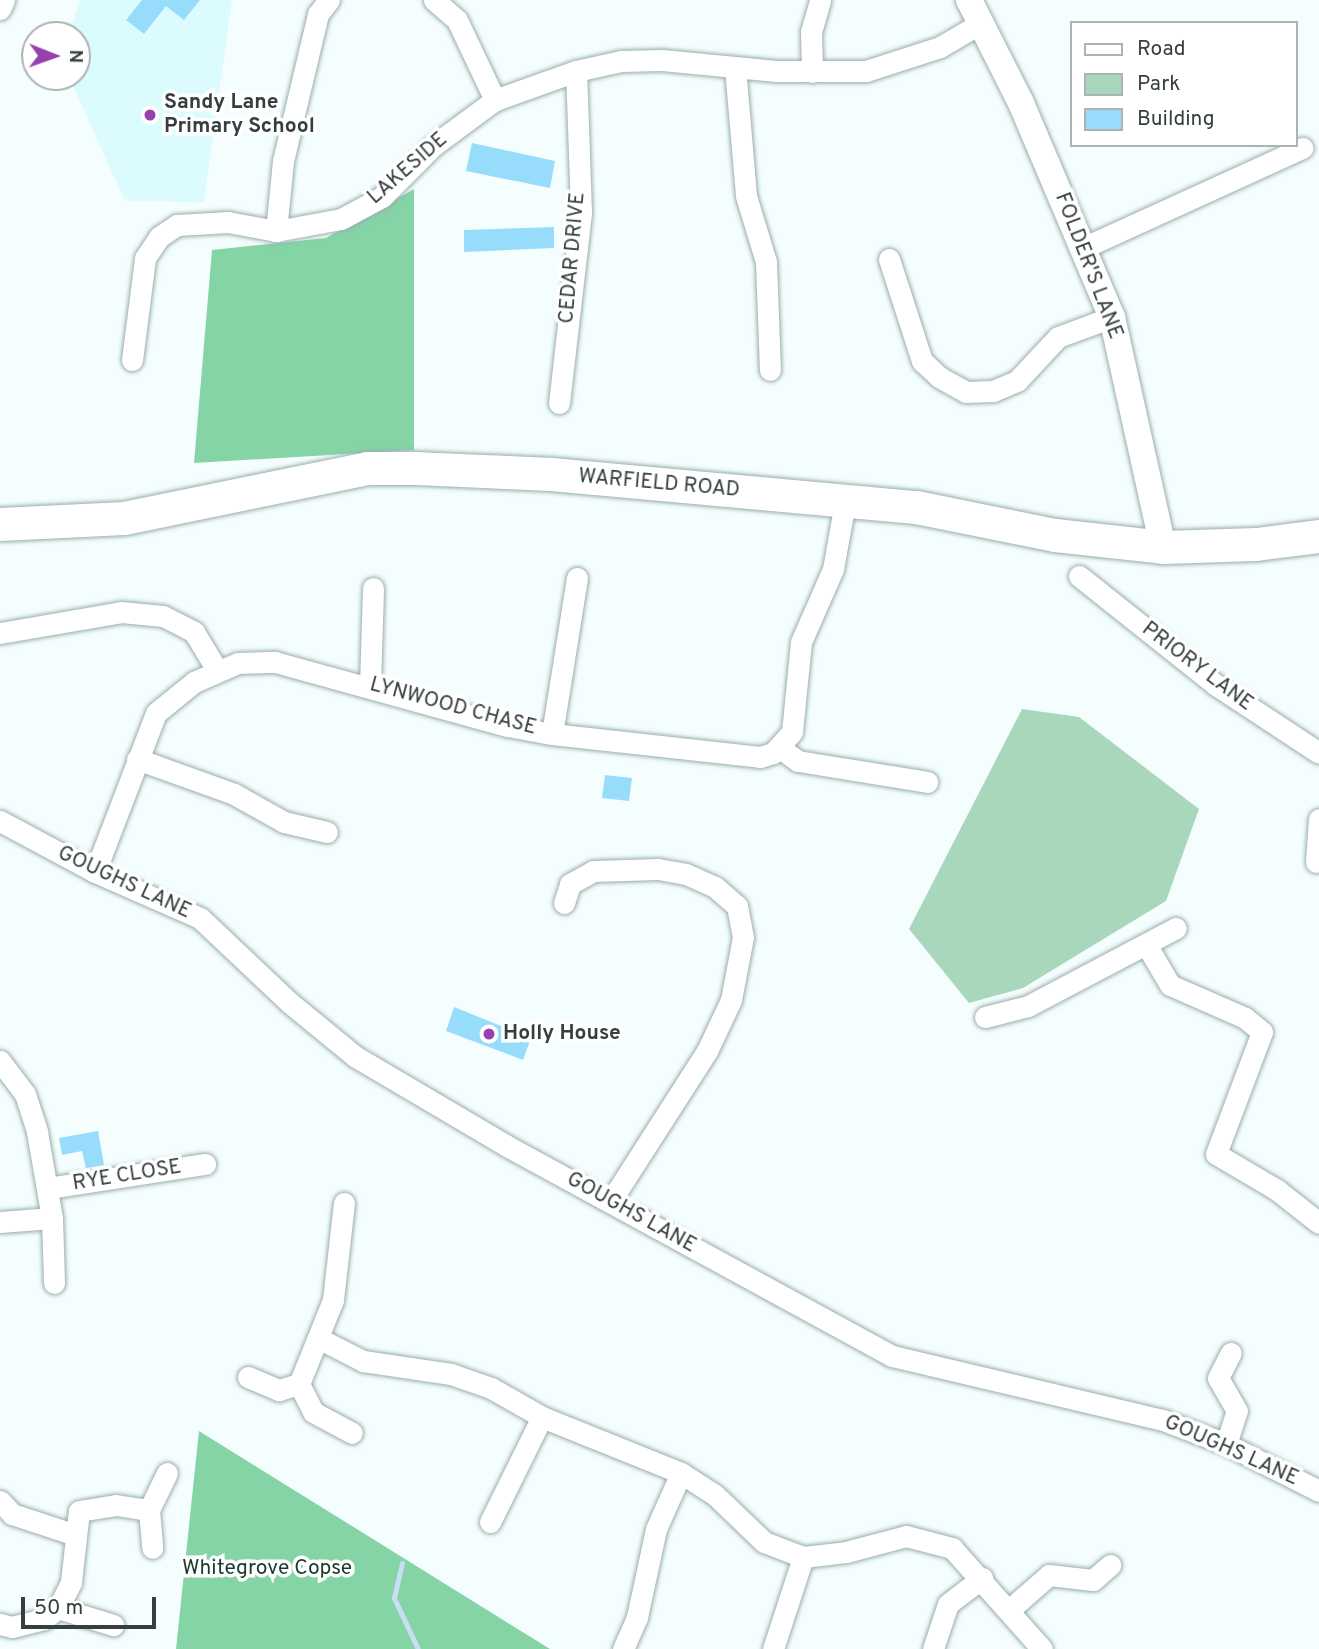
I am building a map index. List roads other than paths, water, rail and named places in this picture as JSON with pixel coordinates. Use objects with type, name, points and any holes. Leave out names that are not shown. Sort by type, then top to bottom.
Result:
[{"type":"main road","name":"WARFIELD ROAD","points":[[0,524],[124,518],[367,468],[551,474],[916,507],[1055,535],[1163,547],[1256,544],[1319,536]]},
{"type":"street","points":[[0,9],[4,0]]},
{"type":"street","points":[[276,231],[283,161],[318,13],[330,0]]},
{"type":"street","points":[[434,0],[457,20],[495,100]]},
{"type":"street","points":[[812,72],[811,32],[820,0]]},
{"type":"street","name":"LAKESIDE","points":[[132,360],[145,258],[159,237],[177,225],[228,222],[276,231],[341,219],[382,197],[434,145],[495,100],[576,71],[621,61],[812,72],[866,71],[940,47],[975,12]]},
{"type":"street","name":"FOLDER'S LANE","points":[[975,12],[1085,247],[1112,317],[1163,547]]},
{"type":"street","points":[[735,67],[747,196],[766,262],[770,370]]},
{"type":"street","name":"CEDAR DRIVE","points":[[559,402],[581,212],[576,71]]},
{"type":"street","points":[[1085,247],[1302,148]]},
{"type":"street","points":[[889,259],[922,361],[939,377],[966,392],[993,391],[1017,381],[1058,337],[1112,317]]},
{"type":"street","points":[[845,502],[833,569],[801,642],[792,732],[780,748],[798,761],[927,782]]},
{"type":"street","name":"PRIORY LANE","points":[[1079,576],[1216,685],[1319,754]]},
{"type":"street","points":[[552,733],[577,578]]},
{"type":"street","points":[[370,685],[373,588]]},
{"type":"street","points":[[4,625],[121,612],[163,616],[194,632],[206,646],[217,670]]},
{"type":"street","name":"LYNWOOD CHASE","points":[[95,872],[156,713],[217,670],[237,663],[275,662],[370,685],[509,726],[552,733],[760,757],[780,748]]},
{"type":"street","points":[[137,759],[234,794],[284,822],[327,832]]},
{"type":"street","points":[[1316,862],[1319,820]]},
{"type":"street","name":"GOUGHS LANE","points":[[0,821],[95,872],[200,918],[290,1003],[356,1057],[610,1202],[892,1356],[1163,1420],[1226,1444],[1319,1491]]},
{"type":"street","points":[[564,903],[570,884],[593,871],[659,869],[686,874],[715,887],[737,906],[743,937],[731,1000],[707,1051],[610,1202]]},
{"type":"street","points":[[985,1017],[1028,1006],[1147,947],[1177,928]]},
{"type":"street","points":[[1147,947],[1170,985],[1245,1018],[1262,1031],[1216,1154],[1277,1190],[1319,1223]]},
{"type":"street","points":[[0,1061],[25,1094],[48,1188],[52,1218],[54,1283]]},
{"type":"street","name":"RYE CLOSE","points":[[48,1188],[205,1164]]},
{"type":"street","points":[[344,1203],[333,1300],[299,1384],[313,1412],[352,1433]]},
{"type":"street","points":[[0,1222],[52,1218]]},
{"type":"street","points":[[318,1338],[363,1362],[451,1374],[491,1388],[542,1417],[681,1473],[715,1495],[764,1542],[803,1557],[846,1552],[906,1536],[953,1548],[1042,1649]]},
{"type":"street","points":[[1226,1444],[1237,1411],[1218,1378],[1231,1353]]},
{"type":"street","points":[[248,1377],[279,1390],[299,1384]]},
{"type":"street","points":[[490,1522],[542,1417]]},
{"type":"street","points":[[152,1548],[149,1510],[167,1473]]},
{"type":"street","points":[[623,1649],[637,1617],[656,1529],[681,1473]]},
{"type":"street","points":[[0,1501],[12,1514],[76,1535]]},
{"type":"street","points":[[0,1624],[12,1628],[44,1619],[58,1608],[71,1582],[79,1511],[116,1505],[149,1510]]},
{"type":"street","points":[[773,1649],[803,1557]]},
{"type":"street","points":[[1009,1610],[1049,1574],[1093,1580],[1110,1565]]},
{"type":"street","points":[[933,1649],[948,1604],[982,1578]]},
{"type":"street","points":[[58,1608],[113,1625]]},
{"type":"waterway","points":[[402,1563],[394,1598],[418,1649]]},
{"type":"place","name":"Sandy Lane Primary School","points":[[150,115]]},
{"type":"place","name":"Holly House","points":[[489,1034]]},
{"type":"park label","name":"Whitegrove Copse","points":[[267,1569]]}]
